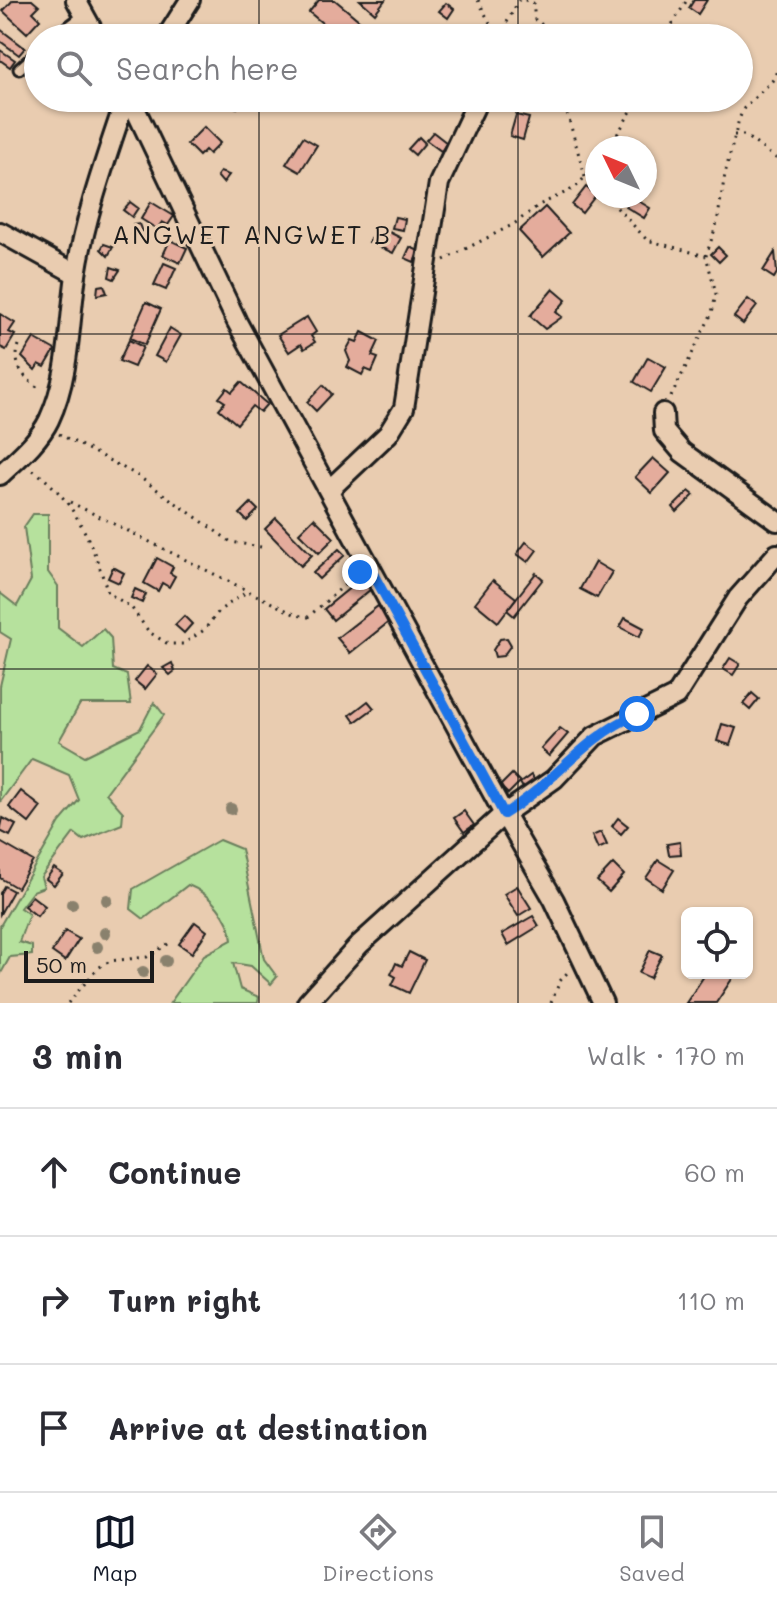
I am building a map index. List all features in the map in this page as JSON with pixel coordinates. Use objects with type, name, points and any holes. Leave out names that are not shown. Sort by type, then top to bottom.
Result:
[{"type":"street","points":[[175,24],[190,0]]},
{"type":"street","points":[[0,475],[45,428],[56,402],[70,334],[76,274],[96,189],[123,112]]},
{"type":"street","points":[[135,112],[237,322],[504,814],[533,861],[603,1003]]},
{"type":"street","points":[[330,489],[388,434],[404,408],[439,183],[472,112]]},
{"type":"street","points":[[0,232],[76,274]]},
{"type":"street","points":[[663,413],[664,431],[682,452],[777,521]]},
{"type":"street","points":[[307,1003],[360,944],[504,814],[554,779],[595,736],[676,696],[738,598],[777,554]]},
{"type":"lane","points":[[66,24],[80,7]]},
{"type":"lane","points":[[19,69],[24,65]]},
{"type":"path","points":[[478,0],[490,24]]},
{"type":"path","points":[[506,24],[522,0],[533,3],[535,20],[541,24]]},
{"type":"path","points":[[672,24],[687,0]]},
{"type":"path","points":[[753,99],[772,81],[777,71]]},
{"type":"path","points":[[427,271],[514,224],[539,205],[575,188],[585,177],[567,112]]},
{"type":"path","points":[[616,136],[631,112]]},
{"type":"path","points":[[663,413],[712,313],[716,293],[706,256],[717,223],[734,135],[743,112]]},
{"type":"path","points":[[734,135],[744,135],[777,159]]},
{"type":"path","points":[[617,208],[647,240],[706,256]]},
{"type":"path","points":[[19,345],[15,358],[22,374],[56,402]]},
{"type":"path","points":[[45,428],[135,474],[231,542],[261,547]]},
{"type":"path","points":[[17,458],[69,502],[296,615],[308,617],[360,572],[371,570]]},
{"type":"path","points":[[69,502],[94,548],[108,593],[131,607],[149,632],[168,644],[183,644],[220,610],[248,591]]},
{"type":"path","points":[[68,1003],[98,968],[110,961],[147,957],[173,941]]},
{"type":"path","points":[[551,1003],[560,981],[582,958]]},
{"type":"green space","points":[[33,514],[48,514],[48,572],[58,586],[58,628],[83,647],[103,629],[111,638],[113,669],[127,675],[131,704],[80,704],[59,741],[85,756],[140,729],[154,702],[164,715],[106,793],[123,812],[122,824],[83,840],[74,833],[41,877],[44,887],[33,891],[20,908],[29,914],[19,942],[32,946],[32,955],[10,957],[0,975],[0,926],[60,822],[79,800],[69,775],[32,759],[0,802],[0,686],[11,639],[0,632],[0,593],[17,606],[31,580],[24,527]]},
{"type":"green space","points":[[219,840],[241,849],[264,959],[277,977],[271,984],[251,966],[233,963],[240,989],[259,997],[258,1003],[170,1003],[204,955],[232,940],[231,932],[218,907],[188,885],[144,919],[131,909],[133,889]]},
{"type":"building","points":[[13,0],[32,0],[39,6],[33,12],[40,19],[35,24],[24,24],[24,30],[3,11]]},
{"type":"building","points":[[319,0],[335,0],[360,21],[358,24],[323,24],[309,12]]},
{"type":"building","points":[[360,0],[385,0],[375,13]]},
{"type":"building","points":[[694,0],[707,0],[698,14],[689,8]]},
{"type":"building","points":[[446,3],[454,9],[448,18],[439,11]]},
{"type":"building","points":[[0,29],[24,49],[19,55],[0,41]]},
{"type":"building","points":[[0,50],[15,60],[10,67],[0,60]]},
{"type":"building","points":[[516,115],[529,118],[523,140],[510,136]]},
{"type":"building","points":[[204,127],[220,143],[209,154],[205,150],[199,156],[187,144]]},
{"type":"building","points":[[433,132],[447,143],[441,151],[426,140]]},
{"type":"building","points":[[303,137],[317,145],[300,172],[286,164]]},
{"type":"building","points":[[419,137],[425,143],[415,155],[408,149]]},
{"type":"building","points":[[220,172],[229,175],[223,183],[217,176]]},
{"type":"building","points":[[585,188],[586,208],[582,213],[572,205]]},
{"type":"building","points":[[130,202],[138,208],[132,217],[123,210]]},
{"type":"building","points":[[151,202],[174,216],[168,225],[162,222],[157,229],[141,219]]},
{"type":"building","points":[[545,207],[569,233],[543,257],[519,231]]},
{"type":"building","points":[[628,208],[650,208],[644,218]]},
{"type":"building","points":[[395,217],[405,219],[403,230],[392,228]]},
{"type":"building","points":[[139,224],[142,232],[132,234],[133,225]]},
{"type":"building","points":[[377,226],[401,238],[393,253],[369,242]]},
{"type":"building","points":[[170,240],[187,248],[180,263],[163,255]]},
{"type":"building","points":[[104,244],[113,247],[108,256],[101,249]]},
{"type":"building","points":[[410,247],[419,251],[414,262],[405,258]]},
{"type":"building","points":[[718,247],[726,255],[719,262],[711,254]]},
{"type":"building","points":[[775,252],[777,273],[774,278],[763,271]]},
{"type":"building","points":[[164,263],[176,268],[166,290],[154,285]]},
{"type":"building","points":[[111,267],[120,270],[114,279],[109,277]]},
{"type":"building","points":[[104,285],[107,293],[97,295],[98,286]]},
{"type":"building","points":[[553,289],[566,300],[556,312],[562,317],[545,329],[530,316]]},
{"type":"building","points":[[748,299],[757,306],[743,324],[734,317]]},
{"type":"building","points":[[146,302],[161,309],[145,345],[130,338]]},
{"type":"building","points":[[0,314],[15,323],[9,332],[15,335],[6,350],[0,347]]},
{"type":"building","points":[[307,317],[316,332],[311,336],[315,342],[304,349],[301,344],[289,352],[278,335]]},
{"type":"building","points":[[170,328],[181,335],[166,362],[155,356]]},
{"type":"building","points":[[362,332],[379,341],[372,356],[378,358],[372,372],[365,369],[362,375],[347,367],[350,361],[346,351],[352,340],[357,342]]},
{"type":"building","points":[[34,338],[55,350],[45,367],[39,364],[35,370],[22,357]]},
{"type":"building","points":[[129,340],[143,347],[134,367],[119,361]]},
{"type":"building","points":[[648,357],[666,367],[651,392],[634,382]]},
{"type":"building","points":[[241,382],[267,404],[260,412],[252,406],[237,424],[219,409],[225,402],[219,398],[227,388],[232,392]]},
{"type":"building","points":[[323,385],[332,394],[316,411],[307,402]]},
{"type":"building","points":[[653,458],[670,473],[652,493],[635,477]]},
{"type":"building","points":[[689,491],[694,495],[677,512],[673,507]]},
{"type":"building","points":[[251,503],[258,510],[247,521],[240,514]]},
{"type":"building","points":[[276,518],[312,555],[301,566],[265,529]]},
{"type":"building","points":[[314,518],[334,538],[319,553],[299,533]]},
{"type":"building","points":[[526,542],[537,550],[528,562],[517,554]]},
{"type":"building","points":[[339,549],[345,555],[319,579],[313,573]]},
{"type":"building","points":[[157,558],[173,567],[170,573],[175,576],[169,587],[162,583],[158,591],[144,583]]},
{"type":"building","points":[[595,562],[612,572],[597,598],[580,589]]},
{"type":"building","points":[[113,567],[124,573],[119,583],[108,578]]},
{"type":"building","points":[[536,573],[543,579],[514,616],[507,610]]},
{"type":"building","points":[[362,578],[371,589],[333,620],[324,609]]},
{"type":"building","points":[[493,580],[516,598],[498,622],[475,603]]},
{"type":"building","points":[[135,589],[146,594],[142,603],[131,598]]},
{"type":"building","points":[[378,606],[390,621],[350,653],[337,638]]},
{"type":"building","points":[[184,616],[192,624],[184,633],[175,625]]},
{"type":"building","points":[[625,618],[644,628],[639,637],[620,627]]},
{"type":"building","points":[[507,638],[511,645],[503,656],[495,657],[493,650],[500,639]]},
{"type":"building","points":[[730,658],[740,664],[733,675],[723,669]]},
{"type":"building","points":[[172,663],[175,671],[170,675],[163,668]]},
{"type":"building","points":[[147,666],[157,674],[145,689],[135,681]]},
{"type":"building","points":[[752,693],[759,699],[750,710],[743,704]]},
{"type":"building","points":[[368,701],[374,708],[355,722],[350,715]]},
{"type":"building","points":[[722,724],[736,728],[730,745],[717,741]]},
{"type":"building","points":[[560,728],[568,734],[549,756],[541,749]]},
{"type":"building","points":[[512,774],[520,782],[508,794],[500,786]]},
{"type":"building","points":[[531,775],[539,786],[527,794],[520,783]]},
{"type":"building","points":[[21,791],[41,807],[29,823],[9,807]]},
{"type":"building","points":[[464,811],[474,825],[464,832],[454,818]]},
{"type":"building","points":[[3,818],[16,825],[10,836],[0,831]]},
{"type":"building","points":[[618,818],[628,826],[621,834],[612,826]]},
{"type":"building","points":[[601,832],[607,845],[598,849],[592,836]]},
{"type":"building","points":[[0,842],[33,861],[17,888],[0,878]]},
{"type":"building","points":[[680,842],[681,854],[669,855],[667,844]]},
{"type":"building","points":[[658,860],[674,870],[662,889],[646,878]]},
{"type":"building","points":[[613,864],[624,875],[609,892],[597,881]]},
{"type":"building","points":[[54,868],[63,874],[54,885],[46,879]]},
{"type":"building","points":[[4,886],[13,891],[0,914],[0,893]]},
{"type":"building","points":[[517,886],[531,908],[518,916],[504,894]]},
{"type":"building","points":[[32,896],[45,906],[37,916],[24,906]]},
{"type":"building","points":[[533,916],[539,926],[508,945],[502,934]]},
{"type":"building","points":[[195,922],[207,931],[192,953],[179,944]]},
{"type":"building","points":[[65,931],[79,939],[65,961],[52,952]]},
{"type":"building","points":[[650,950],[662,955],[650,978],[639,973]]},
{"type":"building","points":[[409,952],[425,960],[409,993],[392,985],[396,977],[391,974],[396,963],[402,966]]},
{"type":"building","points":[[702,979],[732,979],[716,1003],[686,1003]]},
{"type":"district","name":"ANGWET ANGWET B","points":[[252,234]]},
{"type":"route","points":[[360,572],[371,570],[504,814],[554,779],[595,736],[637,714]]}]
